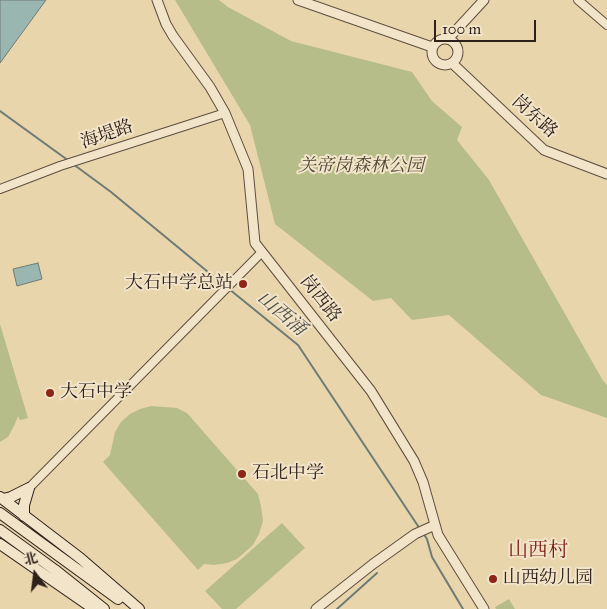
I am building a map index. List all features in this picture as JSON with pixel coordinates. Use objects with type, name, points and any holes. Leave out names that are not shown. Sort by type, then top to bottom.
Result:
[{"type":"main road","points":[[1,498],[10,497],[29,488]]},
{"type":"main road","points":[[24,516],[24,505],[29,488]]},
{"type":"main road","points":[[1,498],[80,558],[139,609]]},
{"type":"main road","points":[[0,513],[132,609]]},
{"type":"main road","points":[[0,530],[104,609]]},
{"type":"main road","points":[[0,544],[94,609]]},
{"type":"street","name":"岗西路","points":[[157,0],[170,30],[210,87],[225,113],[248,169],[255,243],[371,391],[414,460],[423,482],[431,527],[438,535],[484,609]]},
{"type":"street","points":[[298,0],[432,47]]},
{"type":"street","points":[[578,0],[607,25]]},
{"type":"street","points":[[448,39],[481,1]]},
{"type":"street","points":[[448,39],[454,42],[458,55],[452,63],[444,65],[435,61],[431,53],[432,47],[436,42],[448,39]]},
{"type":"street","name":"岗东路","points":[[452,63],[544,150],[607,174]]},
{"type":"street","name":"海堤路","points":[[0,189],[60,166],[225,113]]},
{"type":"street","points":[[29,488],[262,252]]},
{"type":"street","points":[[316,609],[372,564],[415,534],[431,527]]},
{"type":"green space","name":"关帝岗森林公园","points":[[175,0],[219,0],[228,7],[291,41],[412,72],[432,101],[462,127],[457,140],[489,180],[607,385],[607,418],[541,395],[449,315],[412,320],[391,298],[373,301],[275,224],[250,125]]},
{"type":"green space","points":[[0,324],[28,418],[20,420],[18,416],[8,437],[0,442]]},
{"type":"green space","points":[[151,406],[177,408],[187,413],[258,494],[263,521],[259,534],[253,545],[237,559],[214,565],[204,564],[198,570],[103,462],[110,455],[115,432],[121,422],[130,414]]},
{"type":"green space","points":[[282,523],[305,548],[236,609],[222,609],[205,591]]},
{"type":"green space","points":[[509,599],[515,609],[496,609],[495,607]]},
{"type":"water","points":[[0,0],[46,0],[0,63]]},
{"type":"water","points":[[38,263],[42,279],[17,286],[13,269]]},
{"type":"waterway","name":"山西涌","points":[[0,111],[69,161]]},
{"type":"waterway","name":"山西涌","points":[[73,164],[111,192],[225,286]]},
{"type":"waterway","name":"山西涌","points":[[229,289],[298,345],[420,529]]},
{"type":"waterway","name":"山西涌","points":[[423,533],[427,539],[432,557],[463,609]]},
{"type":"waterway","points":[[337,609],[377,573]]},
{"type":"place","name":"大石中学总站","points":[[243,284]]},
{"type":"place","name":"大石中学","points":[[50,393]]},
{"type":"place","name":"石北中学","points":[[242,474]]},
{"type":"place","name":"山西幼儿园","points":[[493,579]]},
{"type":"district","name":"山西村","points":[[538,551]]}]
